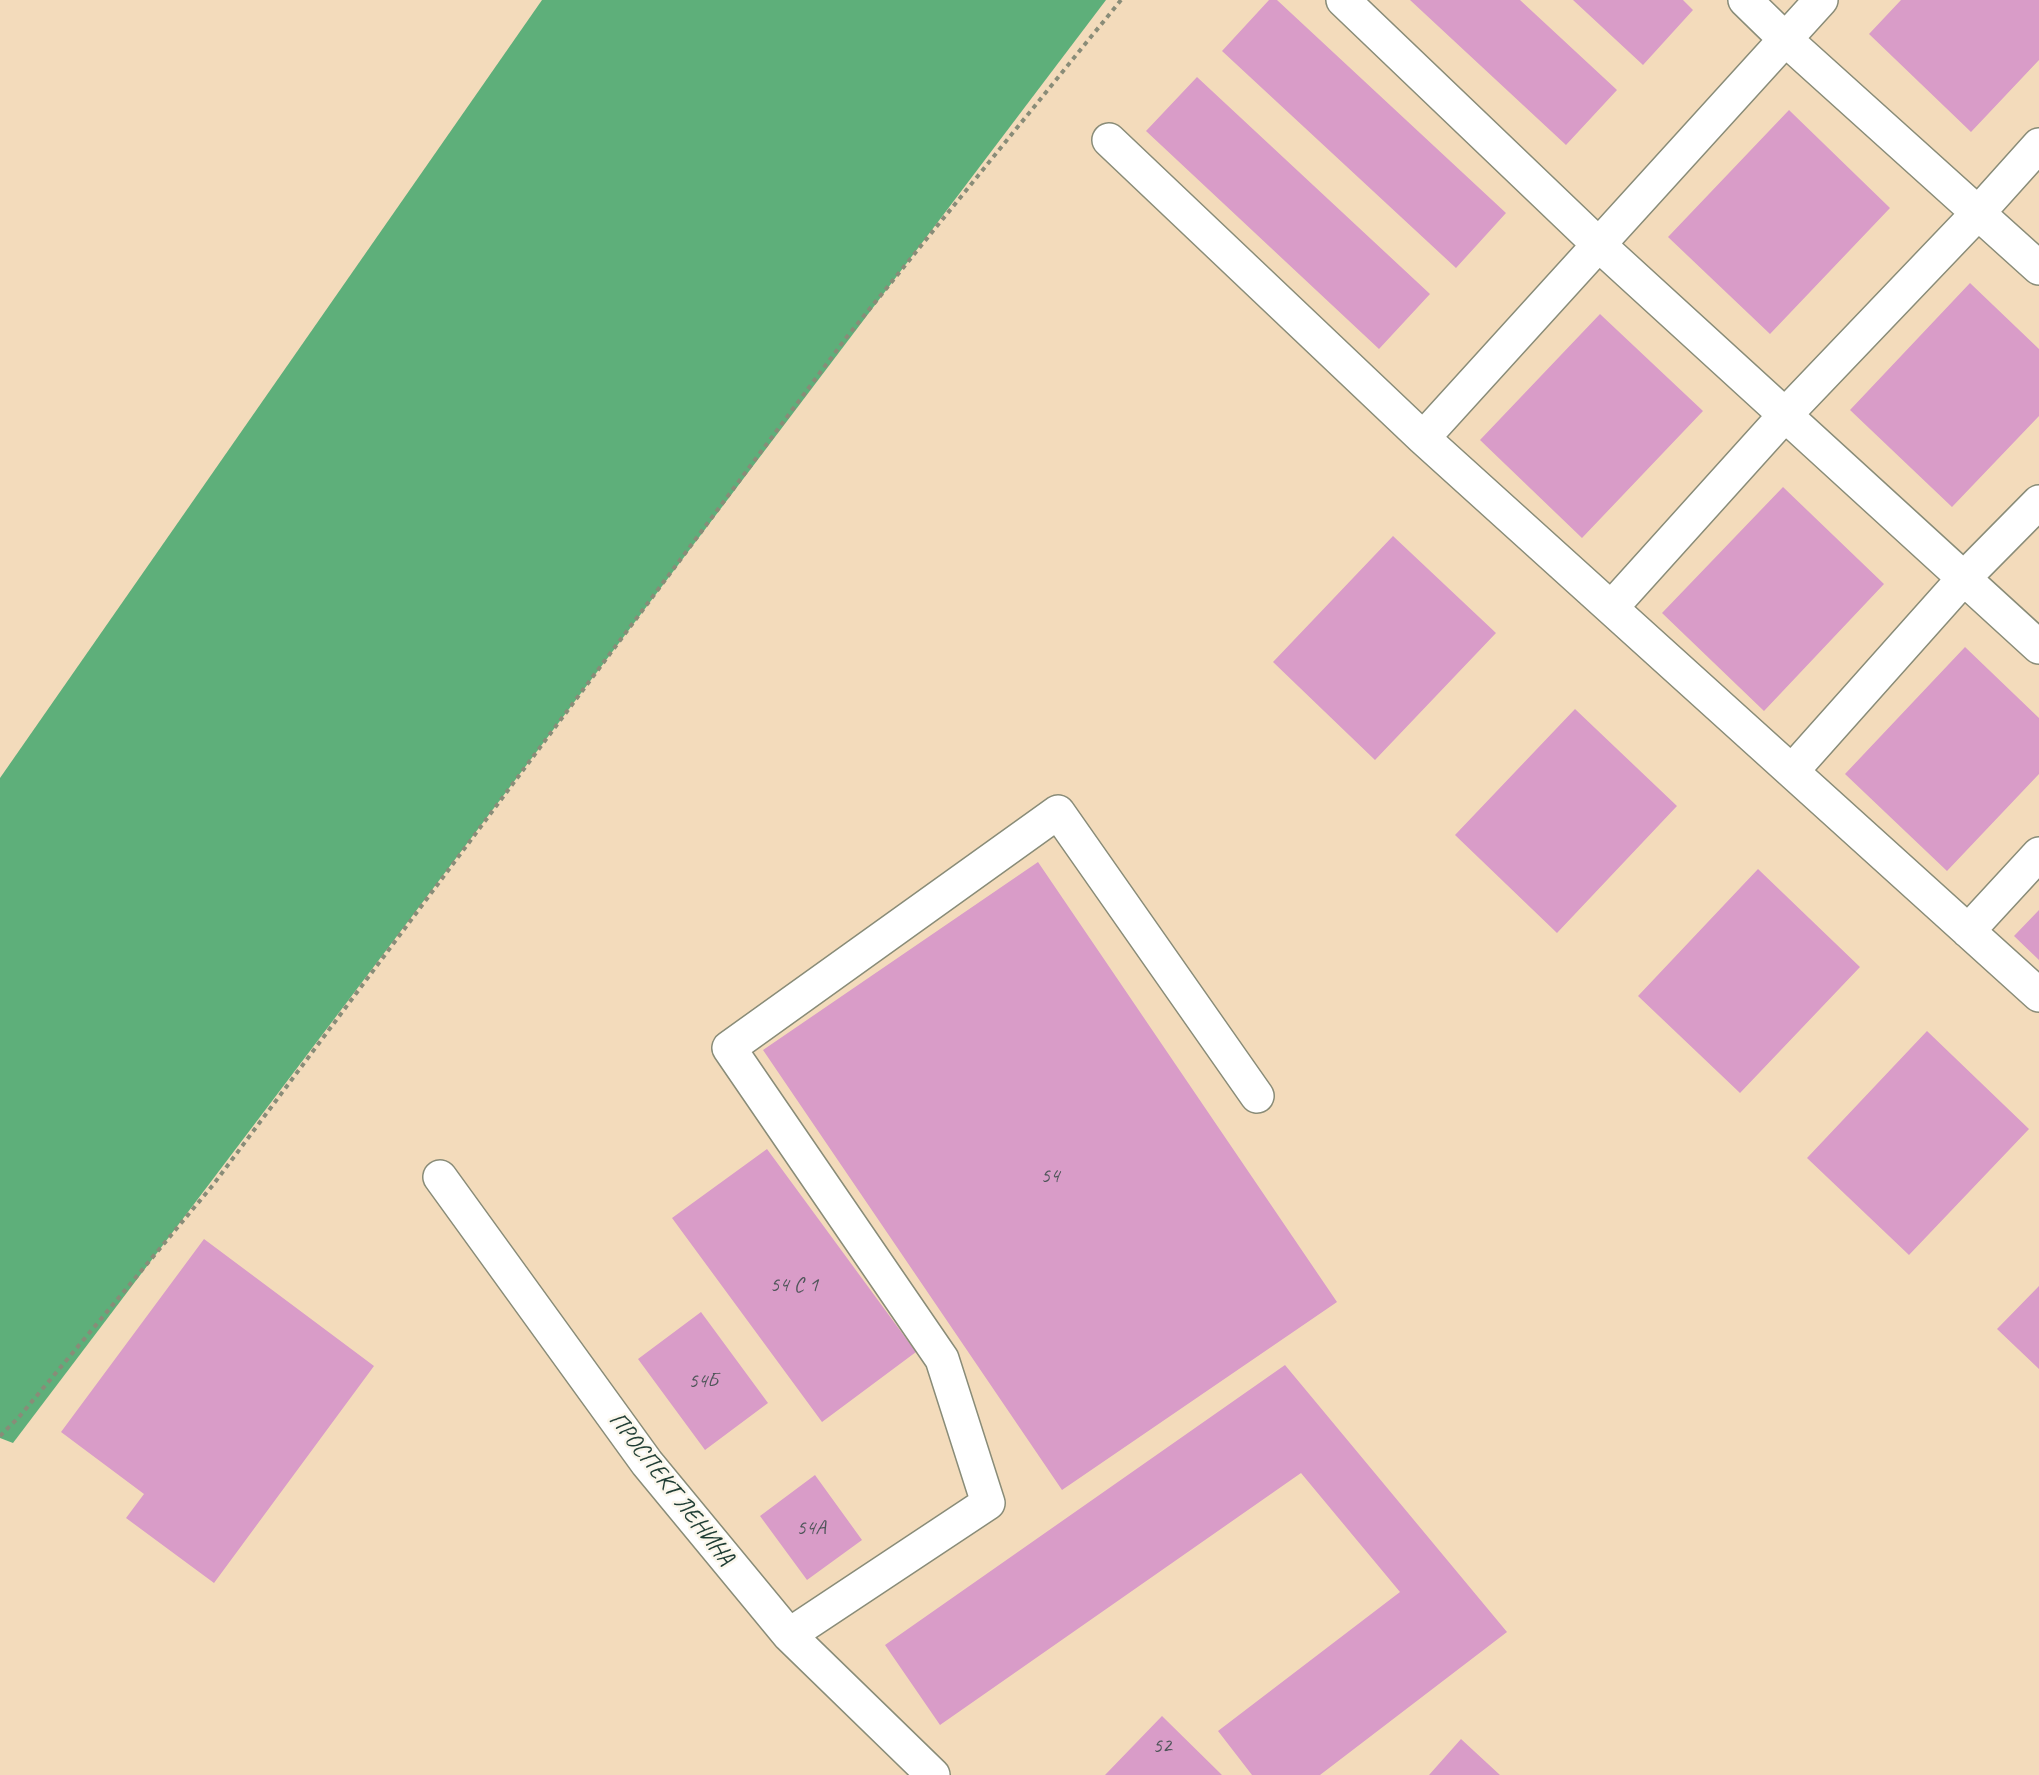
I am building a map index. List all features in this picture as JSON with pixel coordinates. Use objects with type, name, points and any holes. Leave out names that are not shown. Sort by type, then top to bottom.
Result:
[{"type":"street","points":[[1343,0],[1598,244],[2039,647]]},
{"type":"street","points":[[1745,0],[1785,39],[2039,268]]},
{"type":"street","points":[[1423,438],[1821,0]]},
{"type":"street","points":[[1109,140],[1423,438],[2039,995]]},
{"type":"street","points":[[1611,608],[1785,415],[1978,213],[2039,145]]},
{"type":"street","points":[[1792,771],[1964,578],[2039,502]]},
{"type":"street","points":[[789,1635],[988,1503],[942,1359],[729,1048],[1058,812],[1257,1096]]},
{"type":"street","points":[[1968,931],[2039,854]]},
{"type":"street","name":"ПРОСПЕКТ ЛЕНИНА","points":[[440,1177],[647,1463],[789,1635],[933,1775]]},
{"type":"path","points":[[0,1436],[19,1417],[213,1185],[846,338],[1121,0]]},
{"type":"green space","points":[[542,0],[1106,0],[13,1443],[0,1438],[0,778]]},
{"type":"building","points":[[1269,0],[1277,0],[1506,213],[1456,268],[1222,51]]},
{"type":"building","points":[[1410,0],[1520,0],[1617,90],[1566,145]]},
{"type":"building","points":[[1573,0],[1683,0],[1693,10],[1643,65]]},
{"type":"building","points":[[1901,0],[2039,0],[2039,60],[1971,132],[1869,34]]},
{"type":"building","points":[[1197,77],[1430,294],[1379,349],[1146,131]]},
{"type":"building","points":[[1789,110],[1890,208],[1770,334],[1668,237]]},
{"type":"building","points":[[1970,283],[2039,349],[2039,416],[1952,507],[1850,410]]},
{"type":"building","points":[[1600,314],[1703,411],[1582,538],[1480,440]]},
{"type":"building","points":[[1783,487],[1884,584],[1764,711],[1662,613]]},
{"type":"building","points":[[1393,536],[1496,633],[1375,760],[1273,662]]},
{"type":"building","points":[[1965,647],[2039,718],[2039,774],[1947,871],[1845,774]]},
{"type":"building","points":[[1575,709],[1677,806],[1557,933],[1455,835]]},
{"type":"building","points":[[1038,862],[1337,1302],[1062,1490],[763,1050]]},
{"type":"building","points":[[1758,869],[1860,967],[1740,1093],[1638,996]]},
{"type":"building","points":[[2039,910],[2039,960],[2014,936]]},
{"type":"building","points":[[1927,1031],[2029,1129],[1909,1255],[1807,1158]]},
{"type":"building","points":[[767,1149],[916,1352],[822,1422],[672,1218]]},
{"type":"building","points":[[204,1239],[374,1366],[214,1583],[126,1518],[144,1494],[61,1432]]},
{"type":"building","points":[[2039,1286],[2039,1369],[1997,1329]]},
{"type":"building","points":[[701,1312],[768,1403],[705,1450],[638,1359]]},
{"type":"building","points":[[1285,1365],[1507,1632],[1320,1775],[1252,1775],[1218,1731],[1400,1592],[1301,1473],[940,1725],[885,1645]]},
{"type":"building","points":[[815,1475],[862,1540],[807,1580],[760,1516]]},
{"type":"building","points":[[1162,1716],[1222,1775],[1105,1775]]},
{"type":"building","points":[[1461,1739],[1500,1775],[1429,1775]]}]
